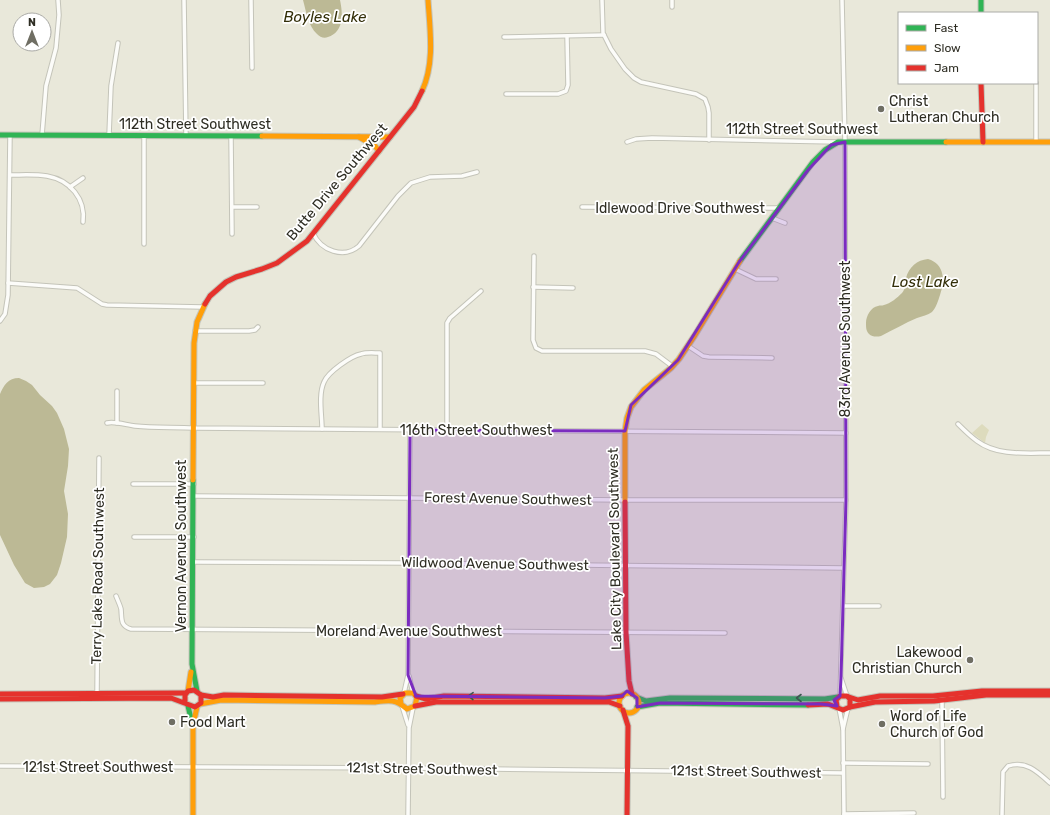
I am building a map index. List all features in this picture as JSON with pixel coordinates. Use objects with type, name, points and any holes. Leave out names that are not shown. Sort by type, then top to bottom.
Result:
[{"type":"street","points":[[42,135],[46,86],[56,48],[59,15],[58,0]]},
{"type":"street","points":[[184,0],[186,136]]},
{"type":"street","points":[[251,0],[252,68]]},
{"type":"street","name":"Butte Drive Southwest","points":[[194,428],[195,331],[202,307],[213,292],[223,284],[236,277],[266,268],[296,250],[313,233],[414,108],[423,90],[427,77],[430,46],[428,0]]},
{"type":"street","points":[[602,0],[602,30],[622,64],[634,78],[641,82],[696,94],[704,99],[709,113],[709,140]]},
{"type":"street","points":[[672,0],[672,7]]},
{"type":"street","name":"83rd Avenue Southwest","points":[[842,0],[845,142],[846,433],[842,678],[848,696]]},
{"type":"street","points":[[981,0],[981,12]]},
{"type":"street","points":[[504,37],[604,35]]},
{"type":"street","points":[[506,94],[558,94],[565,92],[568,85],[567,36]]},
{"type":"street","points":[[109,135],[111,86],[118,43]]},
{"type":"street","points":[[981,84],[982,142]]},
{"type":"street","points":[[1036,84],[1036,142]]},
{"type":"street","name":"112th Street Southwest","points":[[0,135],[390,137]]},
{"type":"street","points":[[0,321],[5,314],[7,307],[10,135]]},
{"type":"street","points":[[144,136],[144,244]]},
{"type":"street","points":[[231,136],[232,234]]},
{"type":"street","points":[[358,137],[375,146],[379,151]]},
{"type":"street","name":"112th Street Southwest","points":[[627,142],[636,139],[652,138],[838,142],[1050,142]]},
{"type":"street","points":[[534,256],[533,344],[536,348],[542,350],[645,351],[656,354],[672,366],[688,346],[739,262],[778,208],[819,156],[831,145],[838,142]]},
{"type":"street","points":[[313,233],[320,244],[328,249],[343,252],[352,251],[359,246],[398,196],[411,183],[430,177],[462,176],[477,172]]},
{"type":"street","points":[[10,175],[46,175],[61,180],[78,195],[83,208],[83,222]]},
{"type":"street","points":[[70,187],[83,178]]},
{"type":"street","points":[[232,207],[257,207]]},
{"type":"street","name":"Idlewood Drive Southwest","points":[[582,207],[778,208]]},
{"type":"street","points":[[772,218],[785,223]]},
{"type":"street","points":[[735,269],[750,278],[776,279]]},
{"type":"street","points":[[8,283],[77,288],[102,304],[107,305],[202,307]]},
{"type":"street","points":[[534,287],[573,288]]},
{"type":"street","points":[[447,430],[447,323],[453,315],[481,291]]},
{"type":"street","points":[[195,331],[249,332],[258,327]]},
{"type":"street","points":[[688,346],[703,356],[709,357],[772,358]]},
{"type":"street","points":[[322,429],[321,397],[326,378],[334,370],[357,355],[363,353],[380,353],[380,429]]},
{"type":"street","name":"Lake City Boulevard Southwest","points":[[634,695],[629,685],[629,642],[626,632],[624,431],[631,405],[672,366]]},
{"type":"street","points":[[194,383],[263,383]]},
{"type":"street","points":[[117,391],[117,423]]},
{"type":"street","name":"116th Street Southwest","points":[[107,423],[136,426],[194,428],[846,433]]},
{"type":"street","points":[[958,424],[978,442],[997,450],[1015,453],[1050,453]]},
{"type":"street","name":"Vernon Avenue Southwest","points":[[194,428],[192,664],[199,693]]},
{"type":"street","points":[[409,728],[400,698],[404,693],[408,675],[410,430]]},
{"type":"street","name":"Terry Lake Road Southwest","points":[[97,694],[99,458]]},
{"type":"street","points":[[133,484],[194,484]]},
{"type":"street","name":"Forest Avenue Southwest","points":[[194,496],[625,500],[846,500]]},
{"type":"street","points":[[134,537],[194,537]]},
{"type":"street","name":"Wildwood Avenue Southwest","points":[[194,562],[843,568]]},
{"type":"street","name":"Moreland Avenue Southwest","points":[[116,596],[121,609],[123,624],[126,628],[131,629],[725,633]]},
{"type":"street","points":[[843,606],[879,606]]},
{"type":"street","name":"Vernon Avenue Southwest","points":[[187,692],[192,664]]},
{"type":"street","points":[[408,675],[417,700],[409,728],[408,815]]},
{"type":"street","name":"83rd Avenue Southwest","points":[[839,696],[840,681],[842,678]]},
{"type":"street","points":[[627,815],[628,726],[621,708],[620,700],[629,685]]},
{"type":"street","points":[[0,694],[177,694],[187,692],[199,693],[213,697],[224,695],[382,697],[408,692],[426,699],[444,696],[605,698],[623,696],[626,693],[646,701],[670,698],[825,700],[839,696],[848,696],[858,700],[880,696],[933,696],[982,690],[1050,691]]},
{"type":"street","points":[[187,692],[184,698],[193,725]]},
{"type":"street","points":[[193,815],[193,725],[202,700],[199,693]]},
{"type":"street","points":[[628,726],[638,701],[634,695]]},
{"type":"street","points":[[0,699],[171,698],[179,700],[193,708],[221,700],[375,702],[389,700],[408,709],[436,702],[609,702],[630,712],[636,708],[660,703],[825,704],[838,707],[843,710],[849,707],[875,702],[942,701],[986,695],[1050,695]]},
{"type":"street","points":[[839,696],[836,702],[843,729]]},
{"type":"street","points":[[848,696],[851,702],[843,729],[844,814],[914,813]]},
{"type":"street","points":[[942,701],[943,797]]},
{"type":"street","points":[[843,763],[928,764]]},
{"type":"street","points":[[1002,815],[1003,772],[1008,766],[1020,764],[1026,765],[1050,783]]},
{"type":"street","name":"121st Street Southwest","points":[[0,766],[409,768],[843,773]]},
{"type":"highlighted area","points":[[845,142],[846,500],[840,696],[834,700],[837,706],[821,704],[660,703],[637,707],[637,698],[627,691],[622,696],[605,698],[416,696],[408,675],[410,430],[625,431],[631,405],[678,360],[739,262],[808,170],[831,145]]},
{"type":"shaded area","points":[[982,424],[989,430],[985,443],[972,433]]},
{"type":"water","name":"Boyles Lake","points":[[303,0],[340,0],[342,17],[340,27],[333,35],[327,38],[322,37],[314,31],[309,23]]},
{"type":"water","name":"Lost Lake","points":[[928,259],[934,261],[941,269],[943,279],[942,290],[937,304],[932,312],[912,320],[881,336],[870,335],[867,332],[866,326],[866,320],[869,312],[875,307],[889,303],[900,295],[904,289],[907,274],[911,267],[920,261]]},
{"type":"water","points":[[19,378],[32,385],[57,413],[64,429],[69,449],[64,491],[68,514],[67,537],[61,563],[57,575],[50,584],[44,587],[34,588],[25,583],[14,565],[0,535],[0,394],[9,381]]},
{"type":"traffic: fast","points":[[981,0],[981,12]]},
{"type":"traffic: fast","points":[[0,135],[262,136]]},
{"type":"traffic: fast","points":[[740,261],[813,162],[825,150],[838,142],[946,142]]},
{"type":"traffic: fast","points":[[193,480],[192,664],[197,691]]},
{"type":"traffic: fast","points":[[636,697],[646,701],[670,698],[825,699],[838,697]]},
{"type":"traffic: fast","points":[[637,707],[660,703],[808,705]]},
{"type":"traffic: fast","points":[[188,706],[192,723]]},
{"type":"traffic: slow","points":[[422,91],[429,69],[431,46],[428,0]]},
{"type":"traffic: slow","points":[[262,136],[390,137]]},
{"type":"traffic: slow","points":[[359,137],[375,146],[379,151]]},
{"type":"traffic: slow","points":[[946,142],[1050,142]]},
{"type":"traffic: slow","points":[[625,502],[625,431],[627,418],[631,407],[644,390],[671,368],[679,359],[740,261]]},
{"type":"traffic: slow","points":[[193,480],[194,343],[197,322],[205,304]]},
{"type":"traffic: slow","points":[[188,691],[191,672]]},
{"type":"traffic: slow","points":[[200,704],[221,700],[389,701],[399,703],[407,709],[415,706],[417,697],[413,693],[405,693],[400,698],[401,704]]},
{"type":"traffic: slow","points":[[629,693],[636,696],[639,703],[636,710],[629,713],[622,710],[619,703],[622,696],[629,693]]},
{"type":"traffic: slow","points":[[193,815],[193,725],[197,707]]},
{"type":"traffic: jam","points":[[981,84],[983,142]]},
{"type":"traffic: jam","points":[[205,304],[210,296],[226,282],[277,263],[307,241],[414,107],[422,91]]},
{"type":"traffic: jam","points":[[625,502],[626,632],[629,681],[632,694]]},
{"type":"traffic: jam","points":[[0,699],[171,698],[195,707],[201,703],[201,695],[194,690],[188,691],[185,695],[185,702]]},
{"type":"traffic: jam","points":[[849,697],[858,700],[880,696],[933,696],[982,691],[1050,691]]},
{"type":"traffic: jam","points":[[0,694],[186,693]]},
{"type":"traffic: jam","points":[[201,695],[213,697],[224,695],[382,697],[403,694]]},
{"type":"traffic: jam","points":[[850,707],[875,702],[934,701],[986,695],[1050,695]]},
{"type":"traffic: jam","points":[[416,696],[426,699],[444,696],[605,698],[622,696]]},
{"type":"traffic: jam","points":[[808,705],[828,704],[843,710],[850,707],[850,699],[847,696],[840,696],[836,700],[837,706]]},
{"type":"traffic: jam","points":[[415,706],[436,702],[609,702],[620,706]]},
{"type":"traffic: jam","points":[[623,710],[628,726],[627,815]]},
{"type":"place","name":"Christ Lutheran Church","points":[[881,109]]},
{"type":"place","name":"Lakewood Christian Church","points":[[970,660]]},
{"type":"place","name":"Food Mart","points":[[172,722]]},
{"type":"place","name":"Word of Life Church of God","points":[[882,724]]}]
